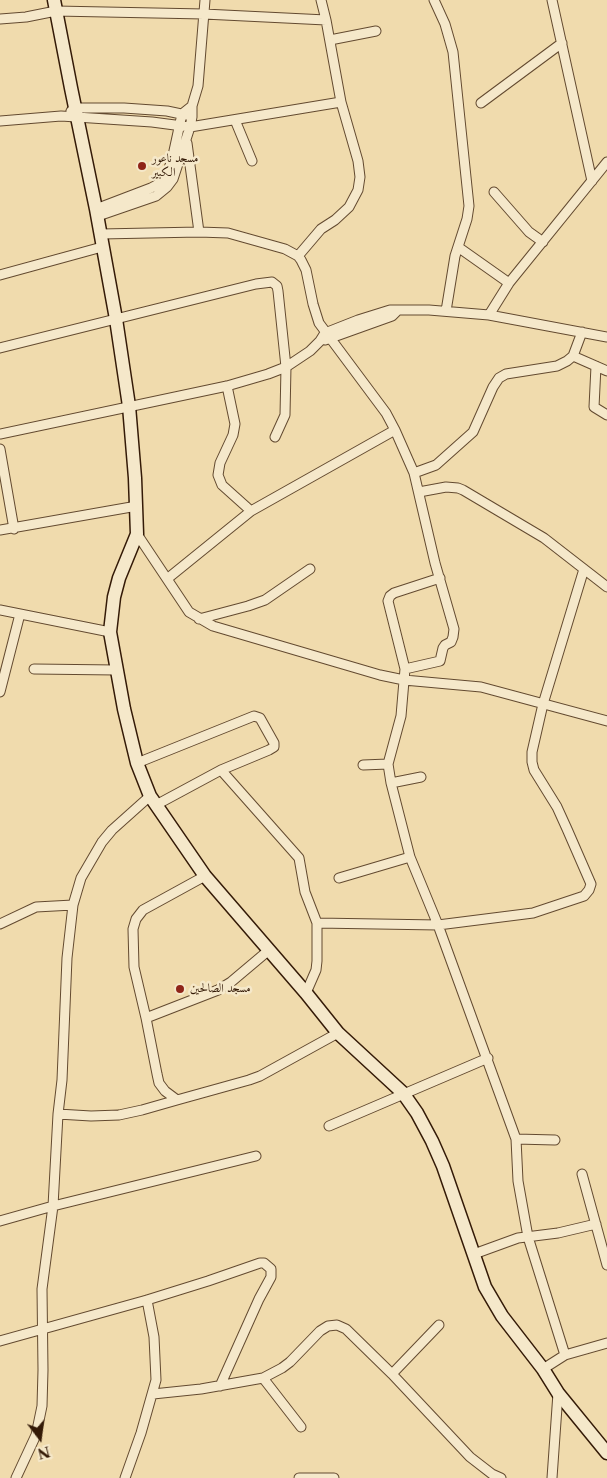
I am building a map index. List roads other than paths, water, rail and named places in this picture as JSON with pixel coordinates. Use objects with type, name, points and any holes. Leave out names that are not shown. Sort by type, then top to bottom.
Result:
[{"type":"street","points":[[97,212],[144,201],[162,192],[173,179],[190,128],[192,106],[200,74],[205,0]]},
{"type":"street","points":[[298,256],[320,229],[335,220],[349,207],[358,190],[360,177],[341,102],[321,0]]},
{"type":"street","points":[[434,0],[453,52],[468,198],[467,219],[458,247],[446,311]]},
{"type":"street","points":[[552,0],[592,181]]},
{"type":"street","points":[[55,5],[97,212],[116,319],[128,406],[137,506],[137,534],[119,578],[114,597],[110,632],[116,670],[137,763],[153,800],[205,876],[338,1033],[403,1093],[417,1112],[432,1140],[453,1191],[486,1287],[494,1302],[543,1369],[558,1393],[607,1453]]},
{"type":"street","points":[[0,19],[26,17],[55,5],[326,20]]},
{"type":"street","points":[[330,40],[376,31]]},
{"type":"street","points":[[481,103],[562,43]]},
{"type":"street","points":[[77,113],[190,128],[341,102]]},
{"type":"street","points":[[97,212],[162,182],[168,171],[182,114],[192,106]]},
{"type":"street","points":[[0,121],[124,108],[182,114],[192,117],[202,125]]},
{"type":"street","points":[[234,120],[252,161]]},
{"type":"street","points":[[186,139],[199,232]]},
{"type":"street","points":[[489,315],[509,283],[607,162]]},
{"type":"street","points":[[494,192],[529,232],[543,242]]},
{"type":"street","points":[[0,275],[102,240],[199,232],[244,236],[285,249],[298,256],[306,270],[315,315],[325,338],[361,378],[395,430],[414,474],[419,492],[454,629],[451,642],[443,648],[440,661],[404,669]]},
{"type":"street","points":[[458,247],[509,283]]},
{"type":"street","points":[[0,348],[256,284],[272,282],[278,292],[286,366],[285,416],[275,437]]},
{"type":"street","points":[[0,434],[227,386],[268,374],[286,366],[310,351],[325,338],[378,313],[390,310],[446,311],[489,315],[607,337]]},
{"type":"street","points":[[414,474],[436,465],[473,432],[493,387],[499,378],[506,374],[557,366],[573,356],[582,332]]},
{"type":"street","points":[[573,356],[607,371]]},
{"type":"street","points":[[596,366],[594,407],[607,415]]},
{"type":"street","points":[[227,386],[235,424],[233,435],[218,469],[219,479],[222,485],[251,511]]},
{"type":"street","points":[[166,579],[251,511],[395,430]]},
{"type":"street","points":[[0,449],[14,529]]},
{"type":"street","points":[[419,492],[446,487],[463,490],[544,538],[607,587]]},
{"type":"street","points":[[0,530],[137,506]]},
{"type":"street","points":[[137,534],[189,612],[213,626],[380,675],[404,680],[481,687],[607,721]]},
{"type":"street","points":[[199,618],[265,600],[310,569]]},
{"type":"street","points":[[317,924],[438,925],[533,912],[584,896],[589,890],[591,884],[567,828],[557,807],[534,770],[532,762],[532,752],[543,704],[584,569]]},
{"type":"street","points":[[440,578],[390,596],[388,601],[404,669],[401,716],[388,764],[391,783],[410,857],[438,925],[488,1058],[516,1139],[518,1181],[528,1237],[565,1355]]},
{"type":"street","points":[[0,610],[110,632]]},
{"type":"street","points":[[0,692],[20,614]]},
{"type":"street","points":[[34,669],[116,670]]},
{"type":"street","points":[[16,1478],[30,1449],[39,1424],[43,1392],[42,1289],[53,1206],[58,1114],[62,1080],[67,958],[73,905],[81,878],[102,842],[112,830],[153,800],[274,747],[274,743],[258,716],[254,716],[137,763]]},
{"type":"street","points":[[363,765],[388,764]]},
{"type":"street","points":[[221,770],[299,858],[305,892],[317,924],[316,970],[306,993]]},
{"type":"street","points":[[391,783],[421,776]]},
{"type":"street","points":[[339,878],[410,857]]},
{"type":"street","points":[[177,1100],[165,1091],[159,1083],[134,967],[133,929],[136,919],[143,910],[205,876]]},
{"type":"street","points":[[0,924],[36,907],[73,905]]},
{"type":"street","points":[[146,1018],[224,986],[269,950]]},
{"type":"street","points":[[58,1114],[119,1115],[249,1080],[260,1076],[338,1033]]},
{"type":"street","points":[[328,1126],[488,1058]]},
{"type":"street","points":[[516,1139],[556,1140]]},
{"type":"street","points":[[0,1221],[256,1156]]},
{"type":"street","points":[[582,1174],[607,1265]]},
{"type":"street","points":[[474,1254],[509,1241],[558,1233],[596,1224]]},
{"type":"street","points":[[0,1341],[208,1282],[260,1263],[268,1265],[272,1273],[271,1277],[259,1299],[220,1386]]},
{"type":"street","points":[[125,1478],[156,1380],[147,1300]]},
{"type":"street","points":[[153,1394],[220,1386],[263,1378],[273,1374],[290,1362],[320,1331],[328,1326],[337,1325],[346,1329],[392,1374],[470,1457],[492,1474],[501,1478]]},
{"type":"street","points":[[392,1374],[439,1325]]},
{"type":"street","points":[[543,1369],[565,1355],[607,1343]]},
{"type":"street","points":[[263,1378],[301,1426]]},
{"type":"street","points":[[552,1478],[558,1393]]},
{"type":"street","points":[[299,1478],[334,1478]]},
{"type":"place","name":"مسجد ناعور الكبير","points":[[142,166]]},
{"type":"place","name":"مسجد الصالحين","points":[[180,989]]}]
